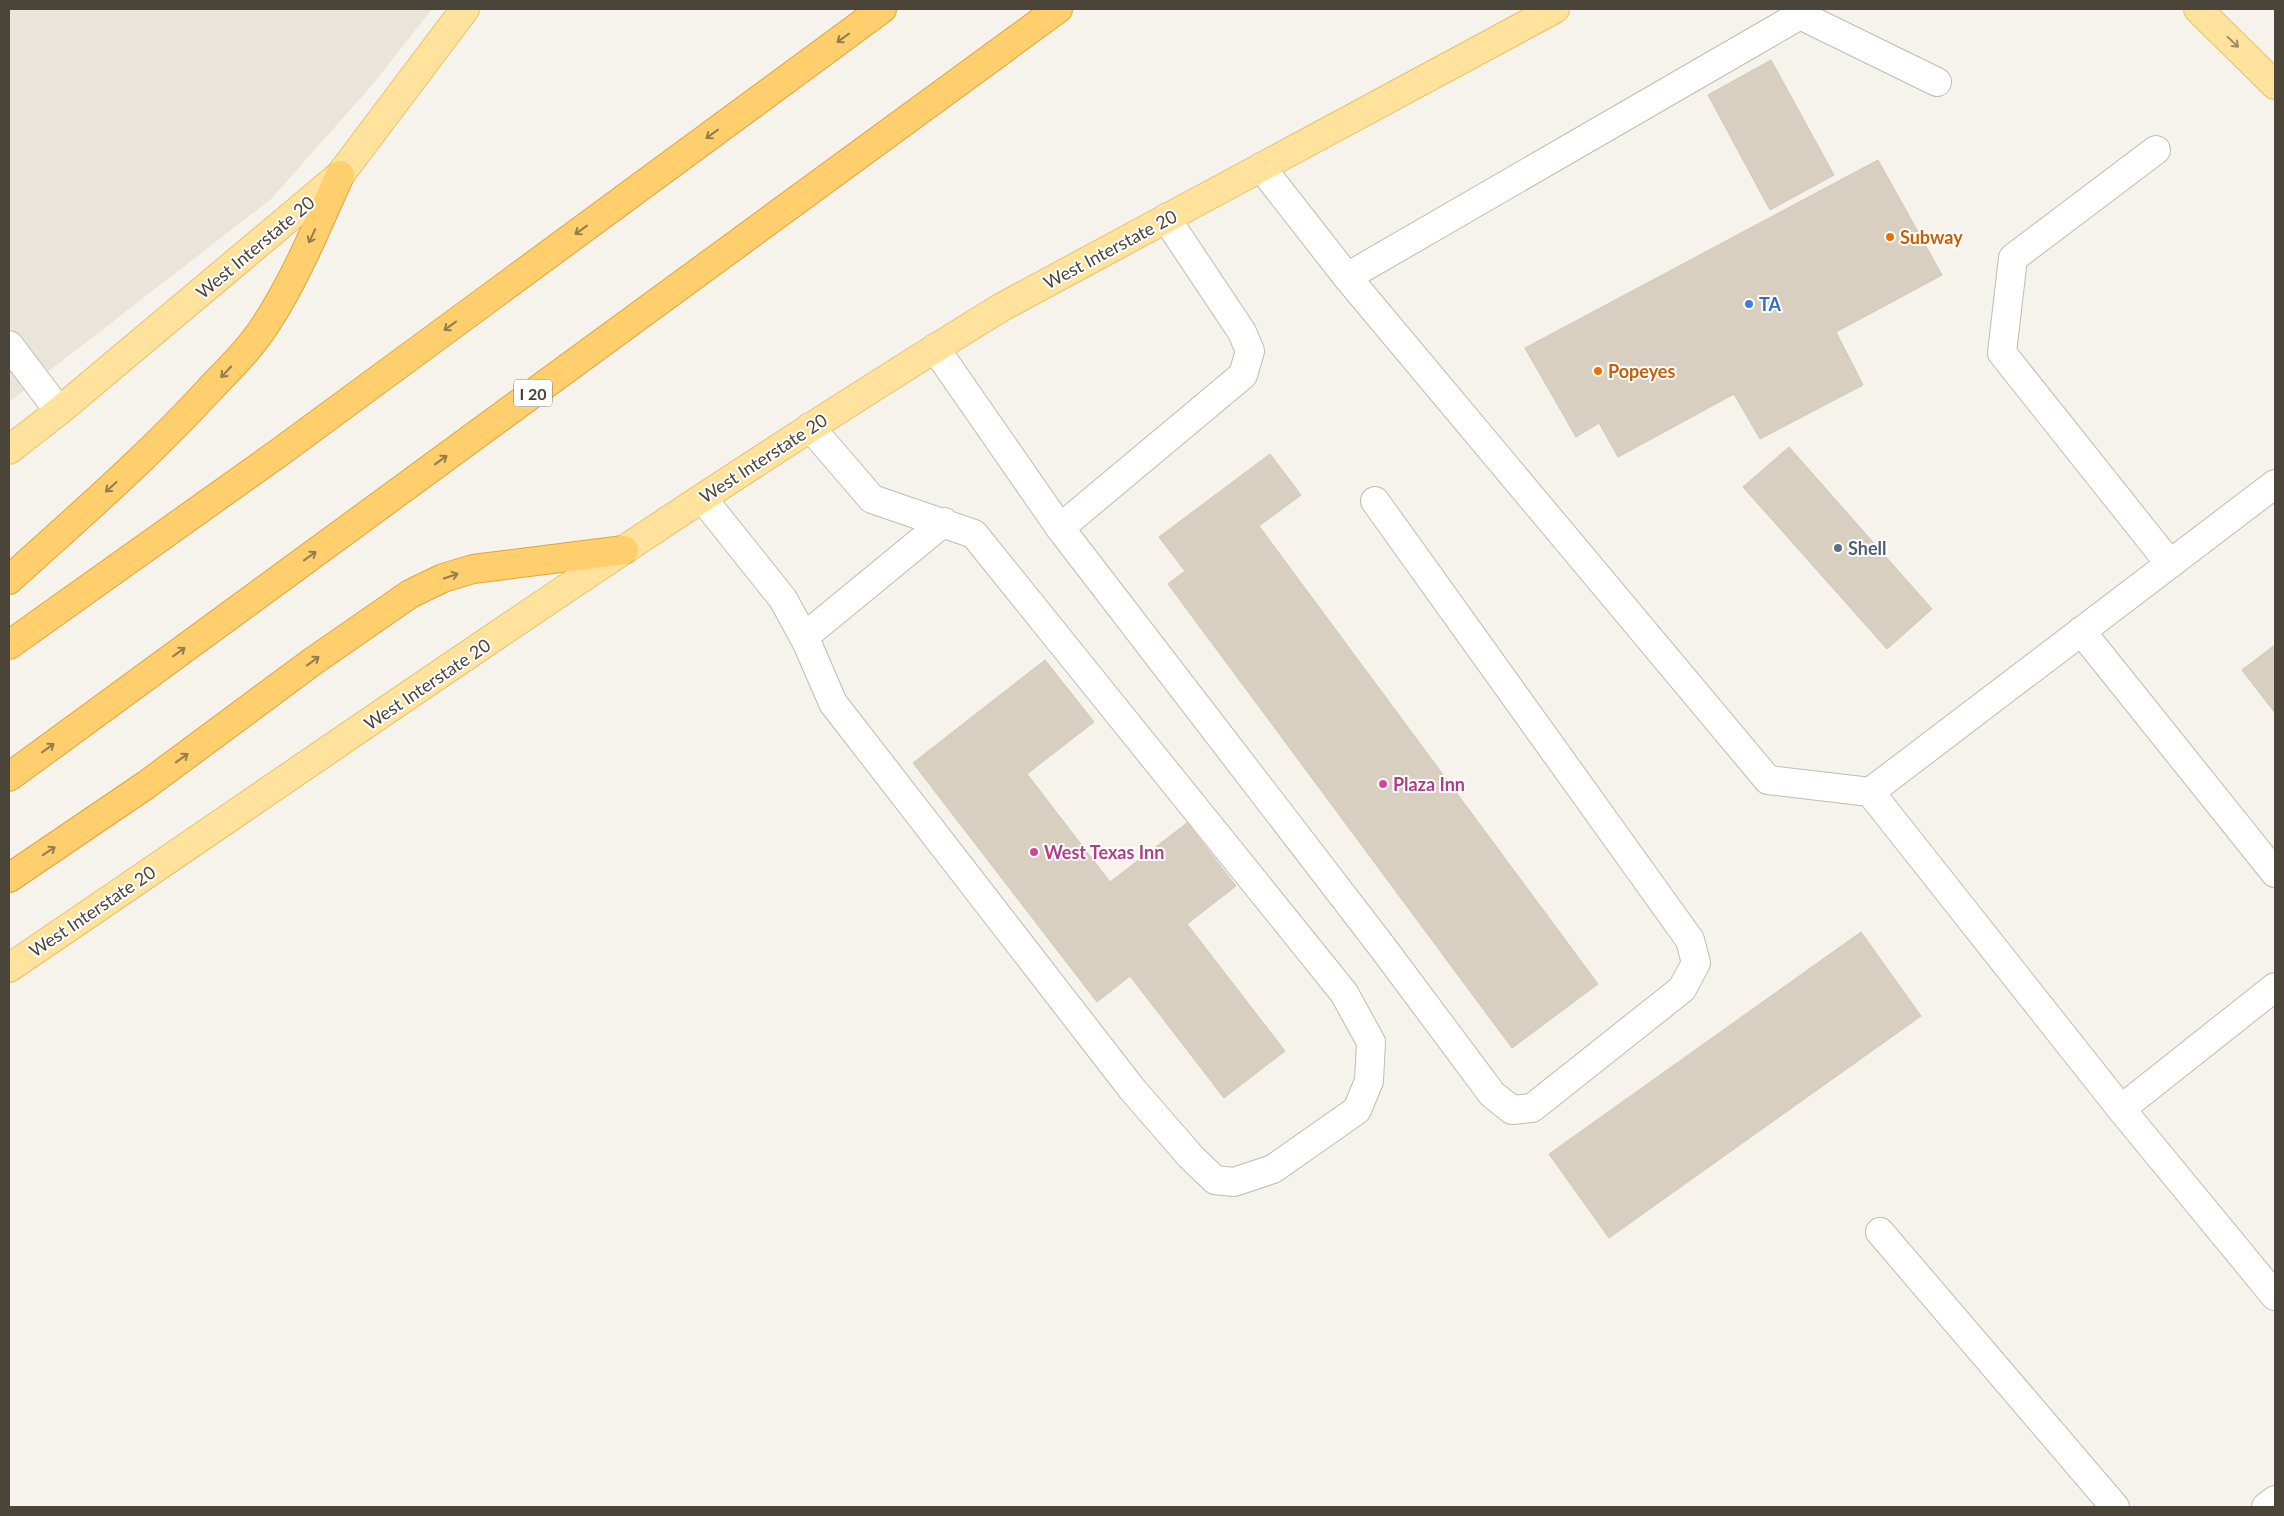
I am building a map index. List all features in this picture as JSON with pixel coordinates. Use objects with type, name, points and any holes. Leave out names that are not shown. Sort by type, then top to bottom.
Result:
[{"type":"highway","points":[[9,645],[280,452],[882,9]]},
{"type":"highway","name":"I 20","points":[[9,777],[1058,9]]},
{"type":"highway","points":[[9,580],[140,461],[245,352],[265,325],[296,270],[340,176]]},
{"type":"highway","points":[[9,878],[146,784],[312,662],[410,594],[443,578],[473,568],[624,550]]},
{"type":"main road","name":"West Interstate 20","points":[[9,450],[340,176],[465,9]]},
{"type":"main road","name":"West Interstate 20","points":[[9,968],[624,550],[810,427],[935,348],[1002,307],[1555,9]]},
{"type":"main road","points":[[2198,9],[2275,85]]},
{"type":"street","points":[[1347,278],[1799,12],[1937,82]]},
{"type":"street","points":[[2156,150],[2012,258],[2002,353],[2170,564]]},
{"type":"street","points":[[1261,167],[1347,278],[1768,780],[1870,792],[2275,484]]},
{"type":"street","points":[[1060,528],[1243,375],[1250,351],[1242,332],[1166,218]]},
{"type":"street","points":[[9,345],[58,411]]},
{"type":"street","points":[[935,348],[1060,528],[1377,940],[1492,1094],[1512,1110],[1532,1108],[1682,989],[1696,963],[1690,940],[1375,501]]},
{"type":"street","points":[[703,499],[783,600],[804,637],[833,703],[1132,1089],[1191,1157],[1215,1180],[1234,1182],[1273,1169],[1357,1110],[1369,1080],[1371,1042],[1344,993],[974,534],[944,522],[915,515],[872,499],[810,427]]},
{"type":"street","points":[[804,637],[944,522]]},
{"type":"street","points":[[2081,631],[2275,874]]},
{"type":"street","points":[[1870,792],[2122,1110],[2275,1296]]},
{"type":"street","points":[[2122,1110],[2275,987]]},
{"type":"street","points":[[1880,1232],[2115,1507]]},
{"type":"street","points":[[2266,1507],[2275,1500]]},
{"type":"shaded area","points":[[9,9],[432,9],[373,84],[271,199],[9,402]]},
{"type":"building","points":[[1771,60],[1834,175],[1770,210],[1708,95]]},
{"type":"building","name":"TA","points":[[1878,160],[1942,275],[1836,332],[1863,385],[1760,439],[1734,394],[1618,457],[1599,423],[1576,437],[1525,348]]},
{"type":"building","name":"Shell","points":[[1789,447],[1932,609],[1887,649],[1743,487]]},
{"type":"building","name":"Plaza Inn","points":[[1270,454],[1301,495],[1259,526],[1598,984],[1512,1048],[1168,584],[1185,571],[1159,537]]},
{"type":"building","points":[[2275,645],[2275,713],[2242,670]]},
{"type":"building","name":"West Texas Inn","points":[[1045,660],[1094,722],[1027,774],[1110,882],[1187,823],[1236,886],[1187,924],[1285,1051],[1224,1098],[1130,976],[1097,1002],[913,763]]},
{"type":"building","points":[[1861,932],[1921,1016],[1609,1238],[1549,1154]]},
{"type":"place","name":"Subway","points":[[1890,237]]},
{"type":"place","name":"TA","points":[[1749,304]]},
{"type":"place","name":"Popeyes","points":[[1598,371]]},
{"type":"place","name":"Shell","points":[[1838,548]]},
{"type":"place","name":"Plaza Inn","points":[[1383,784]]},
{"type":"place","name":"West Texas Inn","points":[[1034,852]]}]
